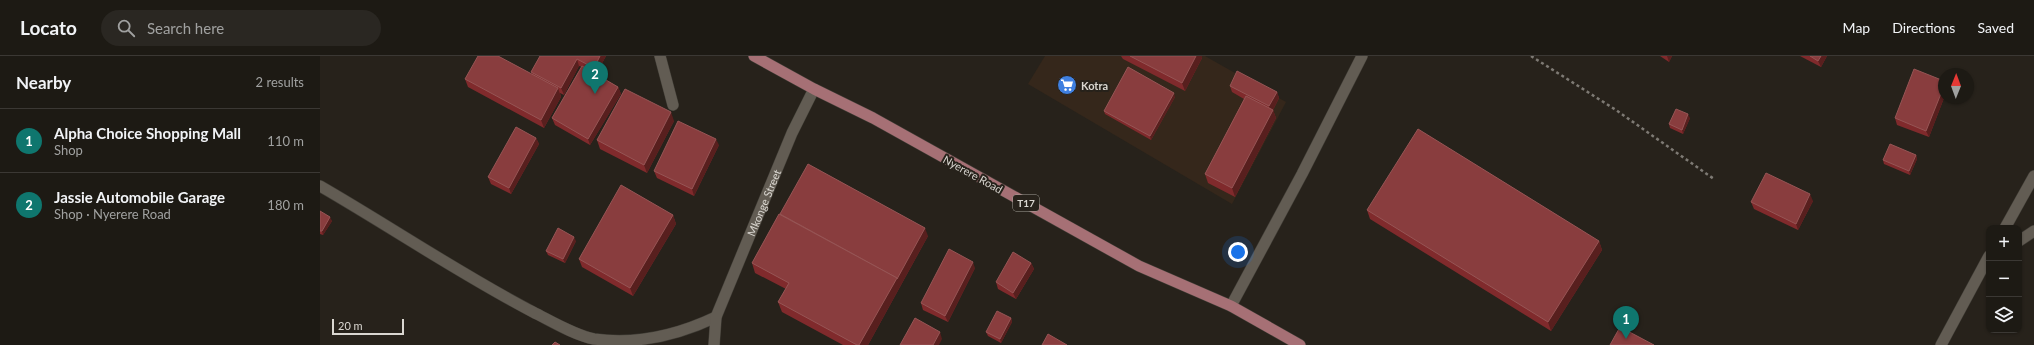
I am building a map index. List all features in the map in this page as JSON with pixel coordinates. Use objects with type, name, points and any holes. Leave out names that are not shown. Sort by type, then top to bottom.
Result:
[{"type":"main road","name":"Nyerere Road","points":[[754,56],[814,89],[873,118],[1139,266],[1232,306],[1300,345]]},
{"type":"street","points":[[660,56],[673,104]]},
{"type":"street","points":[[1232,306],[1302,174],[1362,56]]},
{"type":"street","name":"Mkonge Street","points":[[714,345],[716,317],[789,140],[814,89]]},
{"type":"street","points":[[2007,225],[2034,176]]},
{"type":"street","points":[[320,186],[516,303],[592,339],[619,342],[653,339],[685,332],[716,317]]},
{"type":"street","points":[[2022,239],[2034,231]]},
{"type":"street","points":[[1941,345],[1986,265]]},
{"type":"path","points":[[1531,56],[1616,110],[1714,179]]},
{"type":"shaded area","points":[[1045,56],[1205,56],[1286,102],[1232,204],[1028,84]]},
{"type":"building","points":[[478,56],[498,56],[558,88],[541,120],[465,79]]},
{"type":"building","points":[[540,56],[600,56],[594,68],[577,59],[561,88],[531,72]]},
{"type":"building","points":[[1130,56],[1196,56],[1182,83]]},
{"type":"building","points":[[1810,56],[1821,56],[1818,61]]},
{"type":"building","points":[[582,66],[618,87],[588,139],[552,118]]},
{"type":"building","points":[[1128,67],[1174,93],[1150,136],[1104,111]]},
{"type":"building","points":[[1914,69],[1938,79],[1938,101],[1926,131],[1895,118]]},
{"type":"building","points":[[1237,71],[1277,92],[1269,106],[1230,86]]},
{"type":"building","points":[[625,89],[671,112],[644,165],[597,140]]},
{"type":"building","points":[[1246,96],[1273,110],[1232,188],[1205,174]]},
{"type":"building","points":[[1676,109],[1688,114],[1682,130],[1669,124]]},
{"type":"building","points":[[678,121],[716,139],[692,189],[654,171]]},
{"type":"building","points":[[516,127],[536,138],[509,188],[488,177]]},
{"type":"building","points":[[1418,129],[1599,241],[1548,322],[1367,210]]},
{"type":"building","points":[[1890,144],[1916,155],[1909,171],[1883,160]]},
{"type":"building","points":[[808,164],[925,228],[897,279],[780,214]]},
{"type":"building","points":[[1766,173],[1810,194],[1796,224],[1751,202]]},
{"type":"building","points":[[621,185],[673,215],[630,288],[579,259]]},
{"type":"building","points":[[320,211],[330,217],[322,231],[320,231]]},
{"type":"building","points":[[779,214],[897,278],[859,345],[778,302],[789,283],[752,263]]},
{"type":"building","points":[[558,228],[574,237],[563,259],[546,251]]},
{"type":"building","points":[[949,249],[973,262],[945,316],[921,303]]},
{"type":"building","points":[[1013,252],[1031,263],[1013,293],[996,282]]},
{"type":"building","points":[[997,311],[1011,318],[1000,339],[986,332]]},
{"type":"building","points":[[915,318],[940,332],[933,345],[900,345]]},
{"type":"building","points":[[1620,327],[1654,345],[1610,345]]},
{"type":"building","points":[[1048,334],[1067,345],[1042,345]]},
{"type":"building","points":[[555,342],[560,345],[552,345]]},
{"type":"place","name":"Kotra","points":[[1067,85]]},
{"type":"place","name":"Jassie Automobile Garage","points":[[595,94]]},
{"type":"place","name":"Alpha Choice Shopping Mall","points":[[1626,339]]}]
